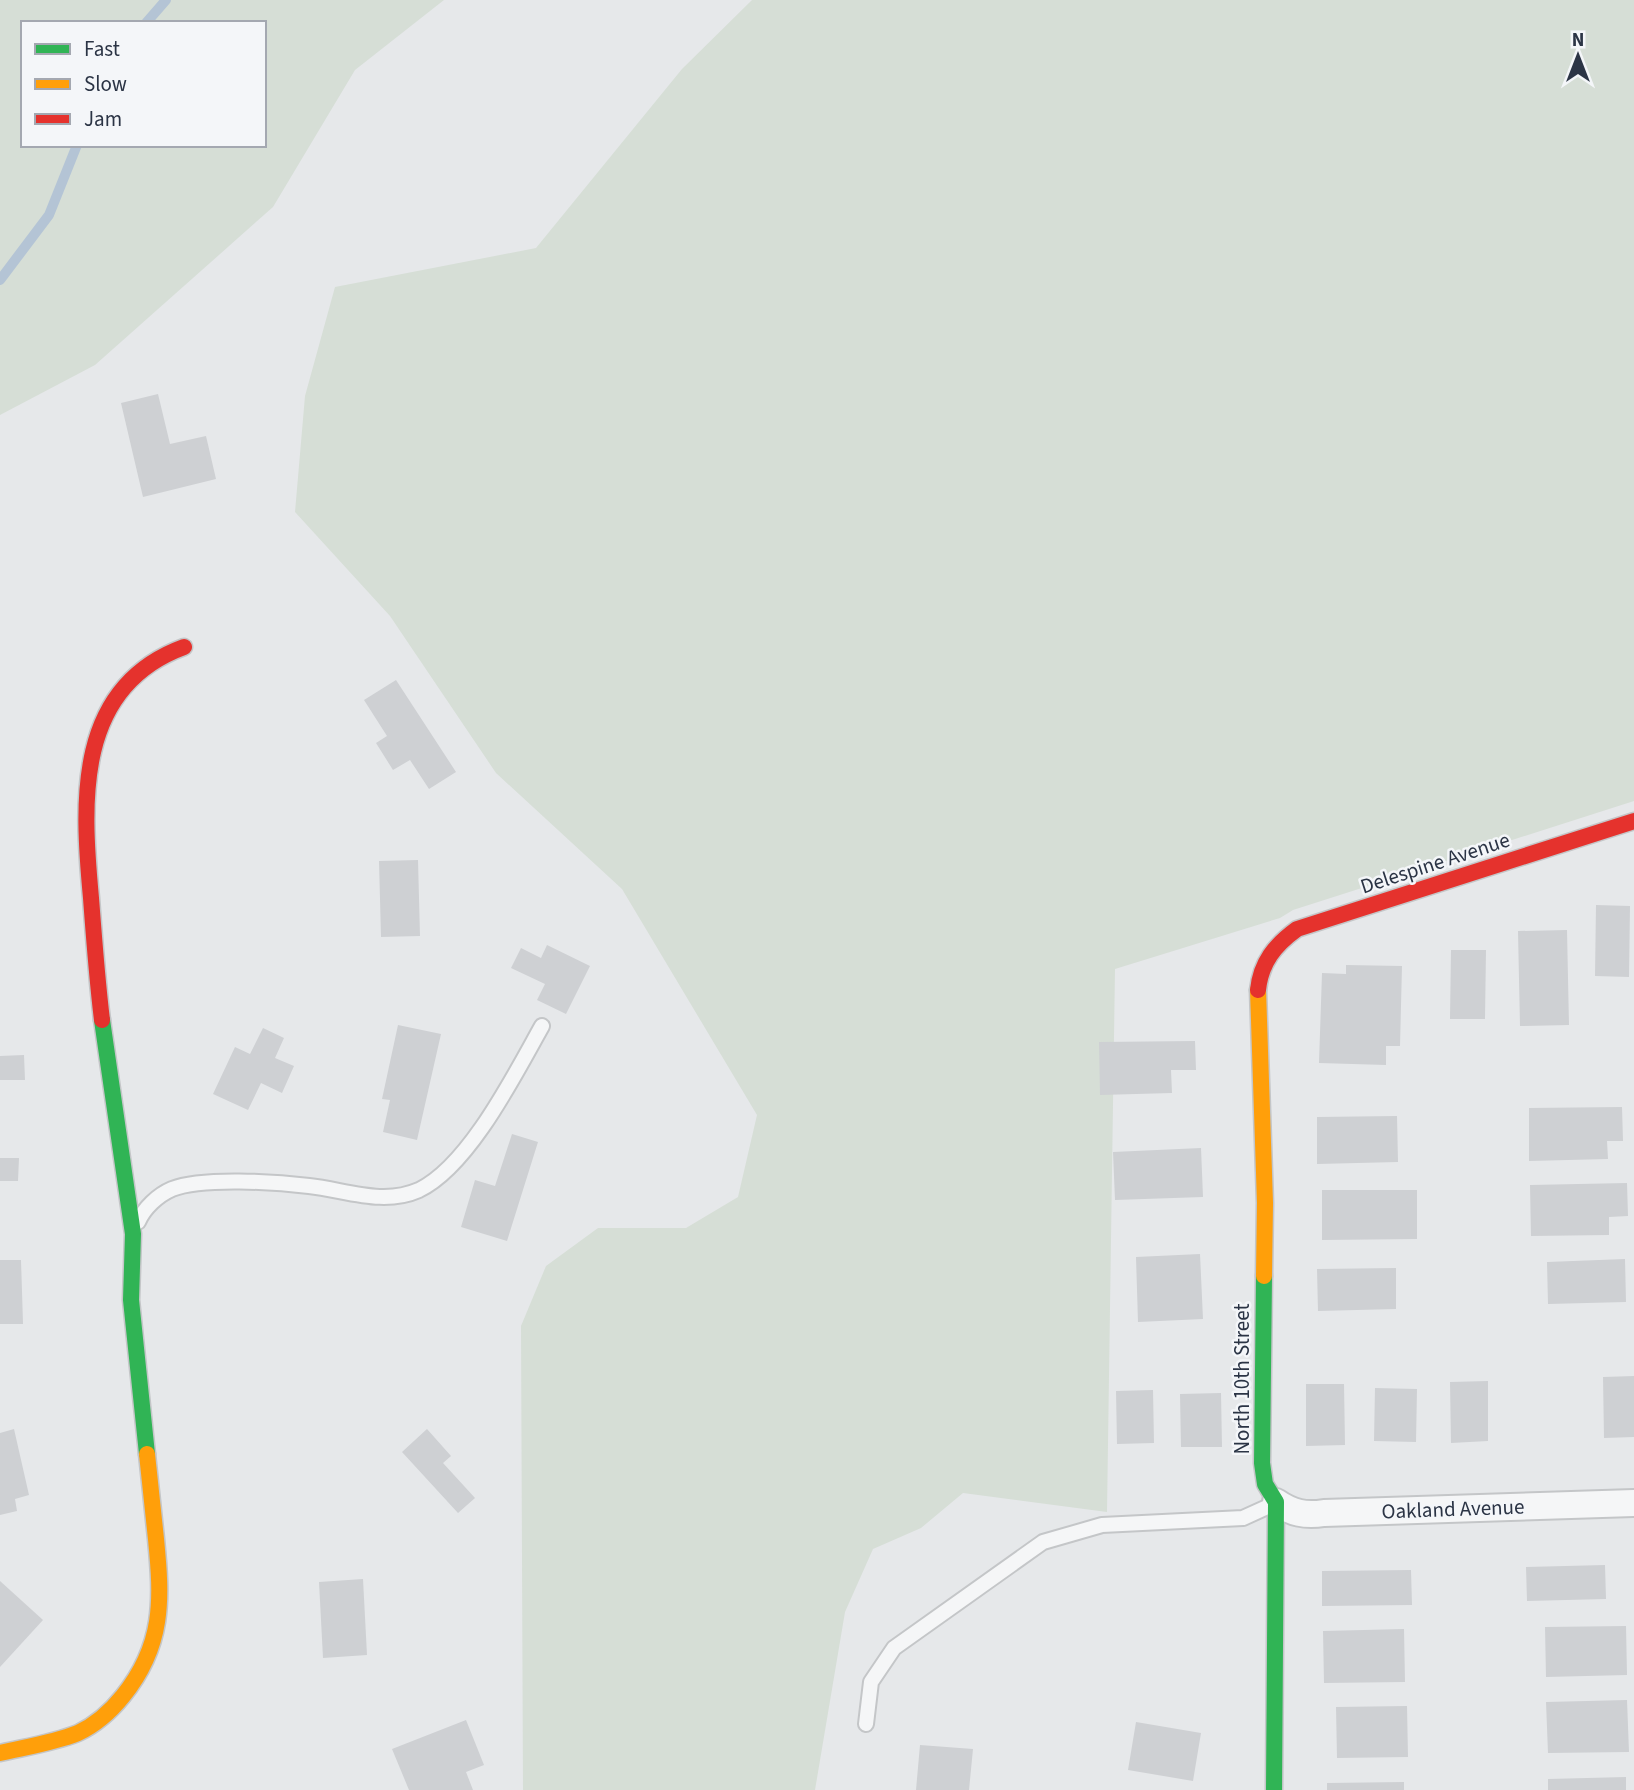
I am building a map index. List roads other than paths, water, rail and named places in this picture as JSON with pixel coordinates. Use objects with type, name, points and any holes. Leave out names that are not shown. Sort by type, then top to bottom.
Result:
[{"type":"street","points":[[0,1754],[80,1731],[111,1709],[136,1679],[153,1644],[158,1626],[161,1587],[131,1300],[133,1234],[99,995],[85,834],[85,801],[92,756],[105,713],[117,693],[142,668],[162,655],[184,647]]},
{"type":"street","name":"Delespine Avenue","points":[[1262,966],[1280,940],[1297,929],[1634,821]]},
{"type":"street","name":"North 10th Street","points":[[1262,966],[1256,996],[1259,1016],[1265,1203],[1262,1463],[1265,1484],[1276,1503],[1274,1790]]},
{"type":"street","name":"Oakland Avenue","points":[[1276,1503],[1288,1511],[1309,1516],[1324,1513],[1634,1503]]},
{"type":"lane","points":[[133,1234],[139,1218],[149,1205],[169,1190],[185,1185],[244,1181],[310,1186],[393,1198],[419,1190],[449,1170],[500,1101],[542,1026]]},
{"type":"lane","points":[[866,1724],[871,1682],[894,1648],[1042,1542],[1102,1525],[1243,1518],[1276,1503]]},
{"type":"waterway","points":[[148,21],[166,0]]},
{"type":"waterway","points":[[0,280],[49,215],[76,147]]}]
